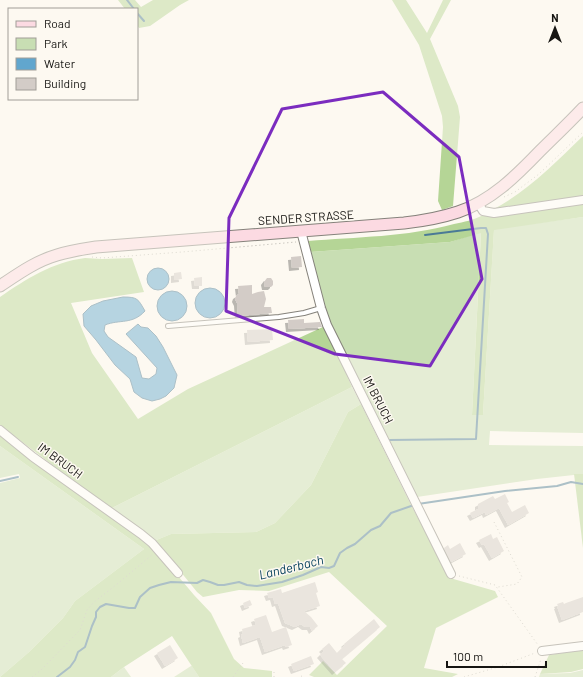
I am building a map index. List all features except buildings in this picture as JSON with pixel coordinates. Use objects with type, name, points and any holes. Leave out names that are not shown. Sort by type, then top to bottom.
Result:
[{"type":"main road","name":"SENDER STRASSE","points":[[0,286],[36,263],[56,255],[76,250],[96,247],[303,236],[440,218],[478,203],[501,188],[583,108]]},
{"type":"street","points":[[478,203],[483,211],[494,213],[583,200]]},
{"type":"street","name":"IM BRUCH","points":[[303,236],[321,308],[327,325],[452,574]]},
{"type":"street","name":"IM BRUCH","points":[[0,430],[33,458],[141,534],[152,543],[178,573]]},
{"type":"street","points":[[542,651],[583,646]]},
{"type":"lane","points":[[168,326],[283,317],[321,308]]},
{"type":"path","points":[[501,199],[515,192],[539,174],[583,132]]},
{"type":"path","points":[[90,257],[102,258],[174,253],[303,236]]},
{"type":"path","points":[[494,522],[522,577],[517,584],[497,587]]},
{"type":"path","points":[[32,677],[41,670],[80,630],[87,610],[94,602],[158,550]]},
{"type":"path","points":[[452,574],[496,585],[542,651],[542,657],[535,677]]},
{"type":"path","points":[[464,677],[498,667],[542,651]]},
{"type":"path","points":[[233,677],[243,663]]},
{"type":"path","points":[[274,669],[274,677]]},
{"type":"highlighted area","points":[[383,92],[459,157],[482,279],[430,366],[335,354],[226,311],[229,218],[282,109]]},
{"type":"green space","points":[[118,0],[135,0],[141,7],[153,0],[189,0],[150,26],[139,28],[138,8],[124,8]]},
{"type":"green space","points":[[392,0],[406,0],[427,33],[443,0],[451,0],[430,39],[458,106],[460,117],[453,206],[442,210],[438,201],[443,127],[442,116],[419,45]]},
{"type":"green space","points":[[583,136],[583,198],[492,210],[505,203],[529,186]]},
{"type":"green space","points":[[583,203],[583,217],[494,230],[483,415],[472,415],[481,233],[450,242],[310,252],[308,241],[418,232],[465,222],[483,215],[491,217]]},
{"type":"green space","points":[[583,217],[583,433],[490,431],[489,445],[583,446],[583,474],[537,479],[417,497],[330,324],[310,252],[450,242],[481,232],[472,415],[483,415],[494,229]]},
{"type":"green space","points":[[85,258],[132,258],[144,292],[71,303],[92,353],[138,419],[188,389],[325,326],[352,387],[110,509],[0,425],[0,297],[40,272],[62,263]]},
{"type":"green space","points":[[352,387],[361,404],[348,412],[311,485],[275,523],[256,532],[171,534],[154,541],[110,509]]},
{"type":"green space","points":[[361,404],[411,505],[450,578],[495,591],[498,597],[436,628],[424,668],[458,674],[452,677],[314,677],[309,675],[323,661],[337,675],[387,626],[329,572],[269,591],[239,590],[203,597],[197,592],[154,541],[171,534],[256,532],[275,523],[311,485],[348,412]]},
{"type":"green space","points":[[0,436],[151,544],[211,613],[234,659],[244,668],[272,671],[272,677],[199,677],[172,636],[111,677],[0,677],[29,652],[63,618],[75,601],[144,549],[0,446]]},
{"type":"green space","points":[[0,446],[144,549],[75,601],[63,618],[29,652],[0,677],[0,483],[20,478],[19,474],[0,478]]},
{"type":"green space","points":[[574,474],[583,474],[583,548]]},
{"type":"green space","points":[[583,650],[583,669],[571,672],[540,674],[549,655]]},
{"type":"green space","points":[[191,666],[199,677],[174,677]]},
{"type":"green space","points":[[124,667],[131,677],[111,677]]},
{"type":"green space","points":[[583,670],[583,677],[539,677],[540,674],[570,673]]},
{"type":"water","points":[[154,268],[162,268],[169,275],[169,283],[162,290],[154,290],[147,283],[147,275]]},
{"type":"water","points":[[210,288],[221,292],[225,303],[221,314],[210,318],[199,314],[195,303],[199,292]]},
{"type":"water","points":[[172,291],[183,295],[187,306],[183,317],[172,321],[161,317],[157,306],[161,295]]},
{"type":"water","points":[[123,297],[135,298],[145,311],[131,320],[105,325],[104,331],[108,337],[136,357],[142,378],[149,379],[156,374],[157,368],[126,334],[138,324],[141,327],[148,328],[156,336],[177,375],[174,388],[166,396],[160,399],[152,401],[142,398],[134,392],[130,379],[115,365],[84,326],[83,314],[91,306],[103,301]]},
{"type":"waterway","points":[[127,0],[133,8]]},
{"type":"waterway","points":[[138,14],[144,21]]},
{"type":"waterway","points":[[389,440],[476,439],[488,234],[486,228],[481,228],[425,235]]},
{"type":"waterway","points":[[0,481],[18,477]]},
{"type":"waterway","name":"Landerbach","points":[[418,504],[505,491],[557,486],[571,482],[583,484]]},
{"type":"waterway","name":"Landerbach","points":[[57,677],[70,667],[78,652],[85,647],[96,617],[96,612],[100,607],[106,604],[135,608],[140,597],[150,588],[171,582],[197,583],[203,580],[218,585],[239,582],[257,586],[282,582],[321,567],[329,568],[334,566],[340,553],[355,544],[371,530],[380,526],[391,513],[414,505]]}]
